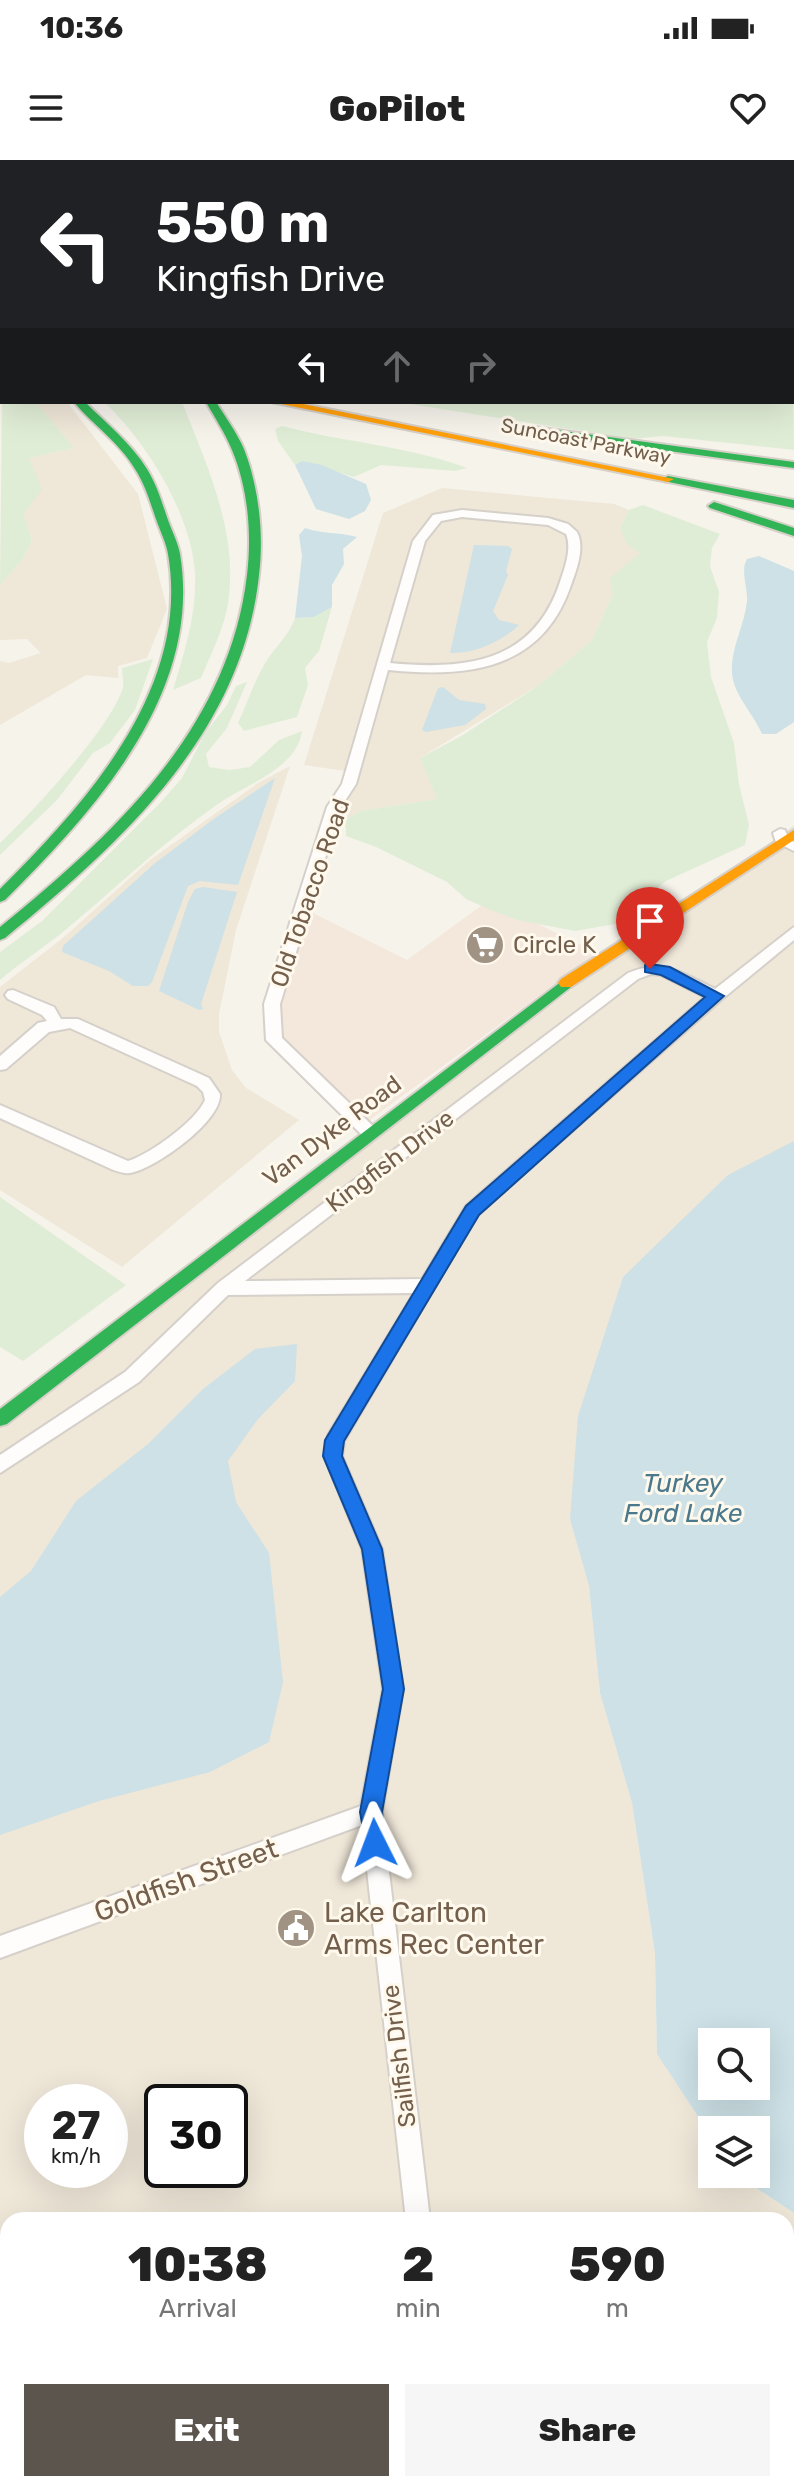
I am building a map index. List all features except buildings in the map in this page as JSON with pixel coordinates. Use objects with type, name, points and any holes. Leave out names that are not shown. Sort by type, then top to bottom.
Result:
[{"type":"main road","points":[[0,897],[66,833],[119,766],[167,671],[177,625],[174,539],[159,501],[130,452],[81,404]]},
{"type":"main road","points":[[0,935],[93,856],[146,802],[202,727],[235,661],[253,593],[257,529],[243,464],[227,428],[212,404]]},
{"type":"main road","name":"Suncoast Parkway","points":[[286,404],[794,504]]},
{"type":"main road","name":"Suncoast Parkway","points":[[367,404],[794,487]]},
{"type":"main road","points":[[397,410],[470,421]]},
{"type":"main road","points":[[499,425],[794,465]]},
{"type":"main road","points":[[405,429],[661,491],[794,532]]},
{"type":"main road","name":"Van Dyke Road","points":[[0,1419],[579,973],[790,836]]},
{"type":"street","name":"Old Tobacco Road","points":[[369,1132],[323,1092],[274,1040],[272,1004],[334,807],[349,784],[419,541],[437,518],[457,514],[552,523],[568,529],[573,536],[573,555],[562,599],[554,616],[526,642],[490,662],[449,672],[383,666]]},
{"type":"street","points":[[716,996],[791,937]]},
{"type":"street","name":"Kingfish Drive","points":[[0,1465],[132,1377],[224,1288],[633,976],[650,969],[664,971],[716,996]]},
{"type":"street","points":[[13,995],[48,1011],[56,1024]]},
{"type":"street","name":"Sailfish Drive","points":[[417,2212],[371,1812],[393,1689],[372,1549],[333,1456],[335,1440],[472,1210],[716,996]]},
{"type":"street","points":[[0,1065],[44,1027],[72,1023],[203,1082],[213,1094],[211,1107],[153,1157],[131,1167],[115,1164],[0,1111]]},
{"type":"street","points":[[224,1288],[426,1286]]},
{"type":"street","name":"Goldfish Street","points":[[0,1947],[371,1812]]},
{"type":"shaded area","points":[[38,404],[69,404],[138,494],[167,609],[147,658],[118,666],[118,678],[86,675],[0,725],[0,661],[9,663],[41,653],[27,639],[0,640],[0,585],[23,559],[32,540],[24,514],[31,505],[29,458],[74,448]]},
{"type":"shaded area","points":[[442,488],[614,504],[629,510],[620,528],[641,553],[613,594],[592,640],[539,685],[420,758],[438,799],[361,811],[346,819],[346,827],[332,821],[345,771],[304,765],[383,513]]},
{"type":"shaded area","points":[[290,766],[236,930],[219,1014],[219,1032],[232,1070],[246,1088],[299,1120],[122,1267],[0,1190],[0,987],[64,937],[150,860],[258,783]]},
{"type":"shaded area","points":[[794,825],[794,1141],[623,1277],[609,1321],[570,1518],[589,1586],[600,1693],[632,1803],[655,1953],[657,2054],[698,2117],[698,2188],[756,2188],[792,2212],[0,2212],[0,1425],[515,1032]]},
{"type":"shaded area","points":[[489,900],[597,953],[364,1124],[278,1039],[276,1001],[303,908],[407,960]]},
{"type":"green space","points":[[2,404],[38,404],[74,448],[29,458],[42,489],[24,514],[32,540],[23,559],[0,585]]},
{"type":"green space","points":[[106,404],[183,404],[210,475],[225,526],[230,577],[224,622],[201,678],[173,690],[194,604],[192,551],[164,480],[120,418]]},
{"type":"green space","points":[[410,404],[793,404],[794,450],[663,436],[633,439]]},
{"type":"green space","points":[[282,426],[422,454],[467,468],[455,471],[381,465],[354,477],[302,461],[295,465],[278,441],[275,429]]},
{"type":"green space","points":[[643,505],[720,534],[712,548],[710,566],[719,592],[717,618],[707,642],[711,677],[734,743],[739,784],[749,825],[745,845],[666,881],[616,924],[575,931],[517,920],[493,911],[466,899],[447,882],[376,847],[346,836],[346,819],[361,811],[437,799],[420,758],[463,735],[539,685],[592,640],[613,594],[610,578],[640,553],[627,544],[620,528],[629,510]]},
{"type":"green space","points":[[332,607],[319,651],[305,668],[308,685],[297,717],[244,731],[238,723],[255,683],[295,618],[314,617]]},
{"type":"green space","points":[[153,659],[135,710],[110,743],[93,753],[57,800],[0,855],[0,843],[50,791],[104,723],[123,687],[122,668]]},
{"type":"green space","points":[[247,682],[227,728],[206,754],[209,767],[229,770],[250,767],[279,740],[302,731],[291,756],[281,766],[198,819],[63,932],[0,980],[0,952],[42,921],[161,802],[182,778],[205,733],[227,705],[236,686]]},
{"type":"green space","points":[[0,1197],[126,1285],[23,1361],[0,1347]]},
{"type":"water","points":[[302,461],[322,465],[366,484],[371,500],[365,511],[349,519],[316,509],[295,465]]},
{"type":"water","points":[[305,528],[357,537],[343,549],[344,564],[332,585],[332,607],[314,617],[295,618],[302,556],[299,535]]},
{"type":"water","points":[[474,545],[508,546],[512,549],[506,571],[508,575],[493,611],[499,620],[519,625],[487,646],[450,653]]},
{"type":"water","points":[[759,556],[794,571],[794,722],[776,734],[762,734],[733,680],[735,646],[747,601],[745,563],[747,559]]},
{"type":"water","points":[[443,687],[459,700],[485,704],[486,709],[465,725],[426,732],[422,730],[438,688]]},
{"type":"water","points":[[275,778],[238,885],[200,881],[188,886],[148,986],[133,986],[109,971],[62,952],[63,946],[154,864]]},
{"type":"water","points":[[203,887],[237,892],[201,1004],[203,1009],[199,1010],[159,991],[188,902],[195,889]]},
{"type":"water","name":"Turkey Ford Lake","points":[[794,1141],[794,2212],[756,2188],[770,2188],[770,2116],[698,2117],[657,2054],[655,1953],[632,1803],[600,1693],[589,1586],[570,1519],[578,1416],[623,1277],[728,1175]]},
{"type":"water","points":[[297,1344],[295,1381],[258,1419],[228,1461],[236,1502],[269,1553],[283,1682],[269,1742],[210,1772],[99,1801],[0,1835],[0,1597],[31,1571],[76,1501],[148,1444],[203,1389],[255,1349]]},
{"type":"traffic: fast","points":[[0,897],[79,813],[115,766],[145,716],[167,663],[177,609],[174,553],[145,475],[125,447],[81,404]]},
{"type":"traffic: fast","points":[[0,935],[100,849],[164,780],[218,696],[237,650],[250,603],[255,555],[252,505],[240,455],[212,404]]},
{"type":"traffic: fast","points":[[512,427],[794,465]]},
{"type":"traffic: fast","points":[[668,479],[794,504]]},
{"type":"traffic: fast","points":[[714,506],[794,532]]},
{"type":"traffic: fast","points":[[0,1419],[566,983]]},
{"type":"traffic: slow","points":[[286,404],[668,479]]},
{"type":"traffic: slow","points":[[566,983],[794,834]]},
{"type":"place","name":"Circle K","points":[[485,945]]},
{"type":"place","name":"Lake Carlton Arms Rec Center","points":[[296,1928]]},
{"type":"route","points":[[375,1843],[371,1812],[393,1689],[372,1549],[333,1456],[335,1440],[472,1210],[716,996],[664,971],[650,969]]}]
